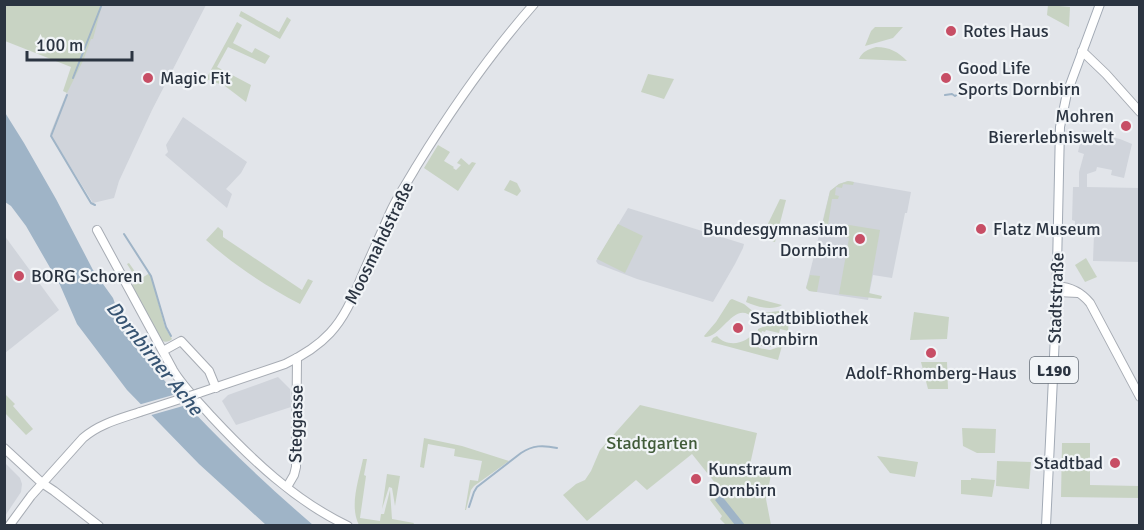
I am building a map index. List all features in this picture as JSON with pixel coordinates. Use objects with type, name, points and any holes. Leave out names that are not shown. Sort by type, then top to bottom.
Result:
[{"type":"main road","name":"Stadtstraße","points":[[1046,525],[1057,289],[1060,127],[1067,93],[1100,4]]},
{"type":"street","name":"Moosmahdstraße","points":[[9,525],[74,447],[104,424],[274,369],[297,358],[327,337],[343,316],[352,299],[390,211],[417,166],[475,76],[534,4]]},
{"type":"street","points":[[1082,51],[1140,112]]},
{"type":"street","points":[[98,230],[177,376],[250,457],[301,498],[329,517],[348,525]]},
{"type":"street","points":[[1057,289],[1068,287],[1080,293],[1090,303],[1140,397]]},
{"type":"street","points":[[163,351],[181,341],[209,371],[216,388]]},
{"type":"street","name":"Steggasse","points":[[287,487],[294,476],[296,467],[297,358]]},
{"type":"street","points":[[4,448],[42,483],[99,525]]},
{"type":"shaded area","points":[[102,5],[206,5],[152,110],[119,181],[114,198],[93,203],[50,134]]},
{"type":"shaded area","points":[[183,117],[247,162],[241,173],[226,189],[232,194],[227,208],[165,155],[168,152],[166,145]]},
{"type":"shaded area","points":[[1083,130],[1132,144],[1124,178],[1111,175],[1112,170],[1097,167],[1096,171],[1087,174],[1087,187],[1139,188],[1139,262],[1093,261],[1094,234],[1075,234],[1075,221],[1072,220],[1073,187],[1079,187],[1079,172],[1084,154],[1078,152]]},
{"type":"shaded area","name":"Bundesgymnasium Dornbirn","points":[[848,181],[911,192],[892,278],[873,275],[868,300],[810,291],[806,288],[830,191]]},
{"type":"shaded area","points":[[628,208],[744,244],[713,302],[637,279],[598,264],[596,261]]},
{"type":"shaded area","name":"BORG Schoren","points":[[4,235],[59,310],[5,353],[4,353]]},
{"type":"shaded area","points":[[278,377],[290,389],[291,407],[236,425],[222,401],[228,395]]},
{"type":"shaded area","points":[[5,463],[20,478],[22,484],[21,492],[5,516]]},
{"type":"green space","points":[[4,5],[102,5],[93,39],[91,39],[67,93],[63,91],[71,67],[5,41]]},
{"type":"green space","points":[[1048,5],[1070,7],[1069,27],[1047,15]]},
{"type":"green space","points":[[241,11],[279,32],[287,17],[291,20],[280,39],[239,16]]},
{"type":"green space","points":[[237,22],[242,25],[233,43],[252,53],[255,48],[270,56],[265,64],[228,47],[217,67],[251,85],[246,102],[225,86],[206,79]]},
{"type":"green space","points":[[875,27],[903,27],[893,38],[865,46]]},
{"type":"green space","points":[[876,47],[893,51],[907,61],[859,59],[866,51]]},
{"type":"green space","points":[[648,74],[674,79],[664,99],[641,92]]},
{"type":"green space","points":[[438,145],[450,152],[444,161],[456,170],[461,165],[457,163],[461,158],[469,165],[472,162],[476,163],[458,191],[424,168]]},
{"type":"green space","points":[[510,180],[517,183],[521,191],[517,196],[504,190]]},
{"type":"green space","points":[[854,182],[853,185],[843,184],[842,188],[836,187],[835,195],[839,196],[838,199],[832,199],[827,231],[821,230],[830,191],[839,184]]},
{"type":"green space","points":[[780,199],[786,200],[775,242],[761,238]]},
{"type":"green space","points":[[618,224],[643,236],[625,273],[597,259]]},
{"type":"green space","points":[[843,224],[880,230],[869,293],[882,296],[881,299],[839,294],[849,238],[841,236]]},
{"type":"green space","points":[[218,227],[223,231],[223,237],[302,290],[308,279],[313,281],[300,304],[251,275],[206,240]]},
{"type":"green space","points":[[1086,258],[1097,277],[1085,282],[1075,265]]},
{"type":"green space","points":[[129,263],[140,279],[150,273],[165,327],[172,339],[170,341],[161,340],[132,285],[138,281],[127,264]]},
{"type":"green space","points":[[810,275],[820,276],[817,292],[806,288]]},
{"type":"green space","points":[[748,296],[782,305],[774,308],[760,307],[746,302]]},
{"type":"green space","points":[[732,299],[744,304],[755,313],[756,317],[754,319],[741,313],[735,315],[718,331],[705,337],[704,336]]},
{"type":"green space","points":[[785,310],[790,310],[788,331],[780,329],[779,333],[762,331],[759,340],[776,345],[761,346],[757,341],[758,329],[773,323]]},
{"type":"green space","points":[[779,311],[780,313],[770,321],[762,323],[760,321],[760,315],[763,313]]},
{"type":"green space","points":[[914,312],[949,317],[947,339],[910,340]]},
{"type":"green space","points":[[754,331],[754,340],[759,348],[770,350],[782,346],[778,360],[711,342],[717,336],[726,342],[737,343],[747,339]]},
{"type":"green space","points":[[921,362],[947,362],[948,389],[928,389]]},
{"type":"green space","points":[[4,393],[33,429],[26,435],[5,413]]},
{"type":"green space","name":"Stadtgarten","points":[[640,405],[757,433],[749,469],[771,475],[766,499],[771,525],[726,525],[720,519],[722,516],[710,500],[720,489],[692,454],[647,490],[636,480],[587,521],[563,495],[585,480],[600,450]]},
{"type":"green space","points":[[962,428],[996,429],[995,453],[977,453],[963,446]]},
{"type":"green space","points":[[424,438],[462,446],[509,461],[474,486],[465,510],[470,480],[478,481],[482,461],[454,456],[455,449],[428,444],[424,468],[420,467]]},
{"type":"green space","points":[[1062,443],[1090,443],[1090,485],[1139,486],[1139,498],[1061,497]]},
{"type":"green space","points":[[877,456],[918,462],[915,477],[890,473]]},
{"type":"green space","points":[[363,459],[367,459],[360,518],[380,521],[390,490],[392,519],[414,523],[413,525],[359,525],[356,518],[355,501]]},
{"type":"green space","points":[[997,461],[1031,462],[1029,489],[996,486]]},
{"type":"green space","points":[[387,474],[400,476],[395,506],[392,488],[389,487],[382,509]]},
{"type":"green space","points":[[971,478],[995,480],[992,497],[961,494],[961,480],[971,480]]},
{"type":"water","points":[[4,111],[56,199],[93,270],[113,298],[122,324],[132,343],[219,438],[313,525],[266,525],[199,464],[127,390],[77,324],[60,285],[26,226],[11,206],[5,202]]},
{"type":"water","points":[[721,495],[745,525],[735,525],[715,500]]},
{"type":"pier","points":[[180,393],[190,404],[148,416],[138,405]]},
{"type":"waterway","points":[[73,78],[102,4]]},
{"type":"waterway","points":[[67,95],[51,136],[91,203],[95,205]]},
{"type":"waterway","points":[[945,95],[965,95]]},
{"type":"waterway","points":[[124,234],[151,276],[166,327],[171,336]]},
{"type":"waterway","points":[[469,507],[477,487],[521,453],[538,446],[557,448]]},
{"type":"place","name":"Rotes Haus","points":[[951,31]]},
{"type":"place","name":"Magic Fit","points":[[148,78]]},
{"type":"place","name":"Good Life Sports Dornbirn","points":[[946,78]]},
{"type":"place","name":"Mohren Biererlebniswelt","points":[[1126,126]]},
{"type":"place","name":"Flatz Museum","points":[[981,229]]},
{"type":"place","name":"Bundesgymnasium Dornbirn","points":[[860,239]]},
{"type":"place","name":"BORG Schoren","points":[[19,276]]},
{"type":"place","name":"Stadtbibliothek Dornbirn","points":[[738,328]]},
{"type":"place","name":"Adolf-Rhomberg-Haus","points":[[931,353]]},
{"type":"place","name":"Stadtbad","points":[[1115,463]]},
{"type":"place","name":"Kunstraum Dornbirn","points":[[696,479]]},
{"type":"water label","name":"Dornbirner Ache","points":[[155,358]]}]
